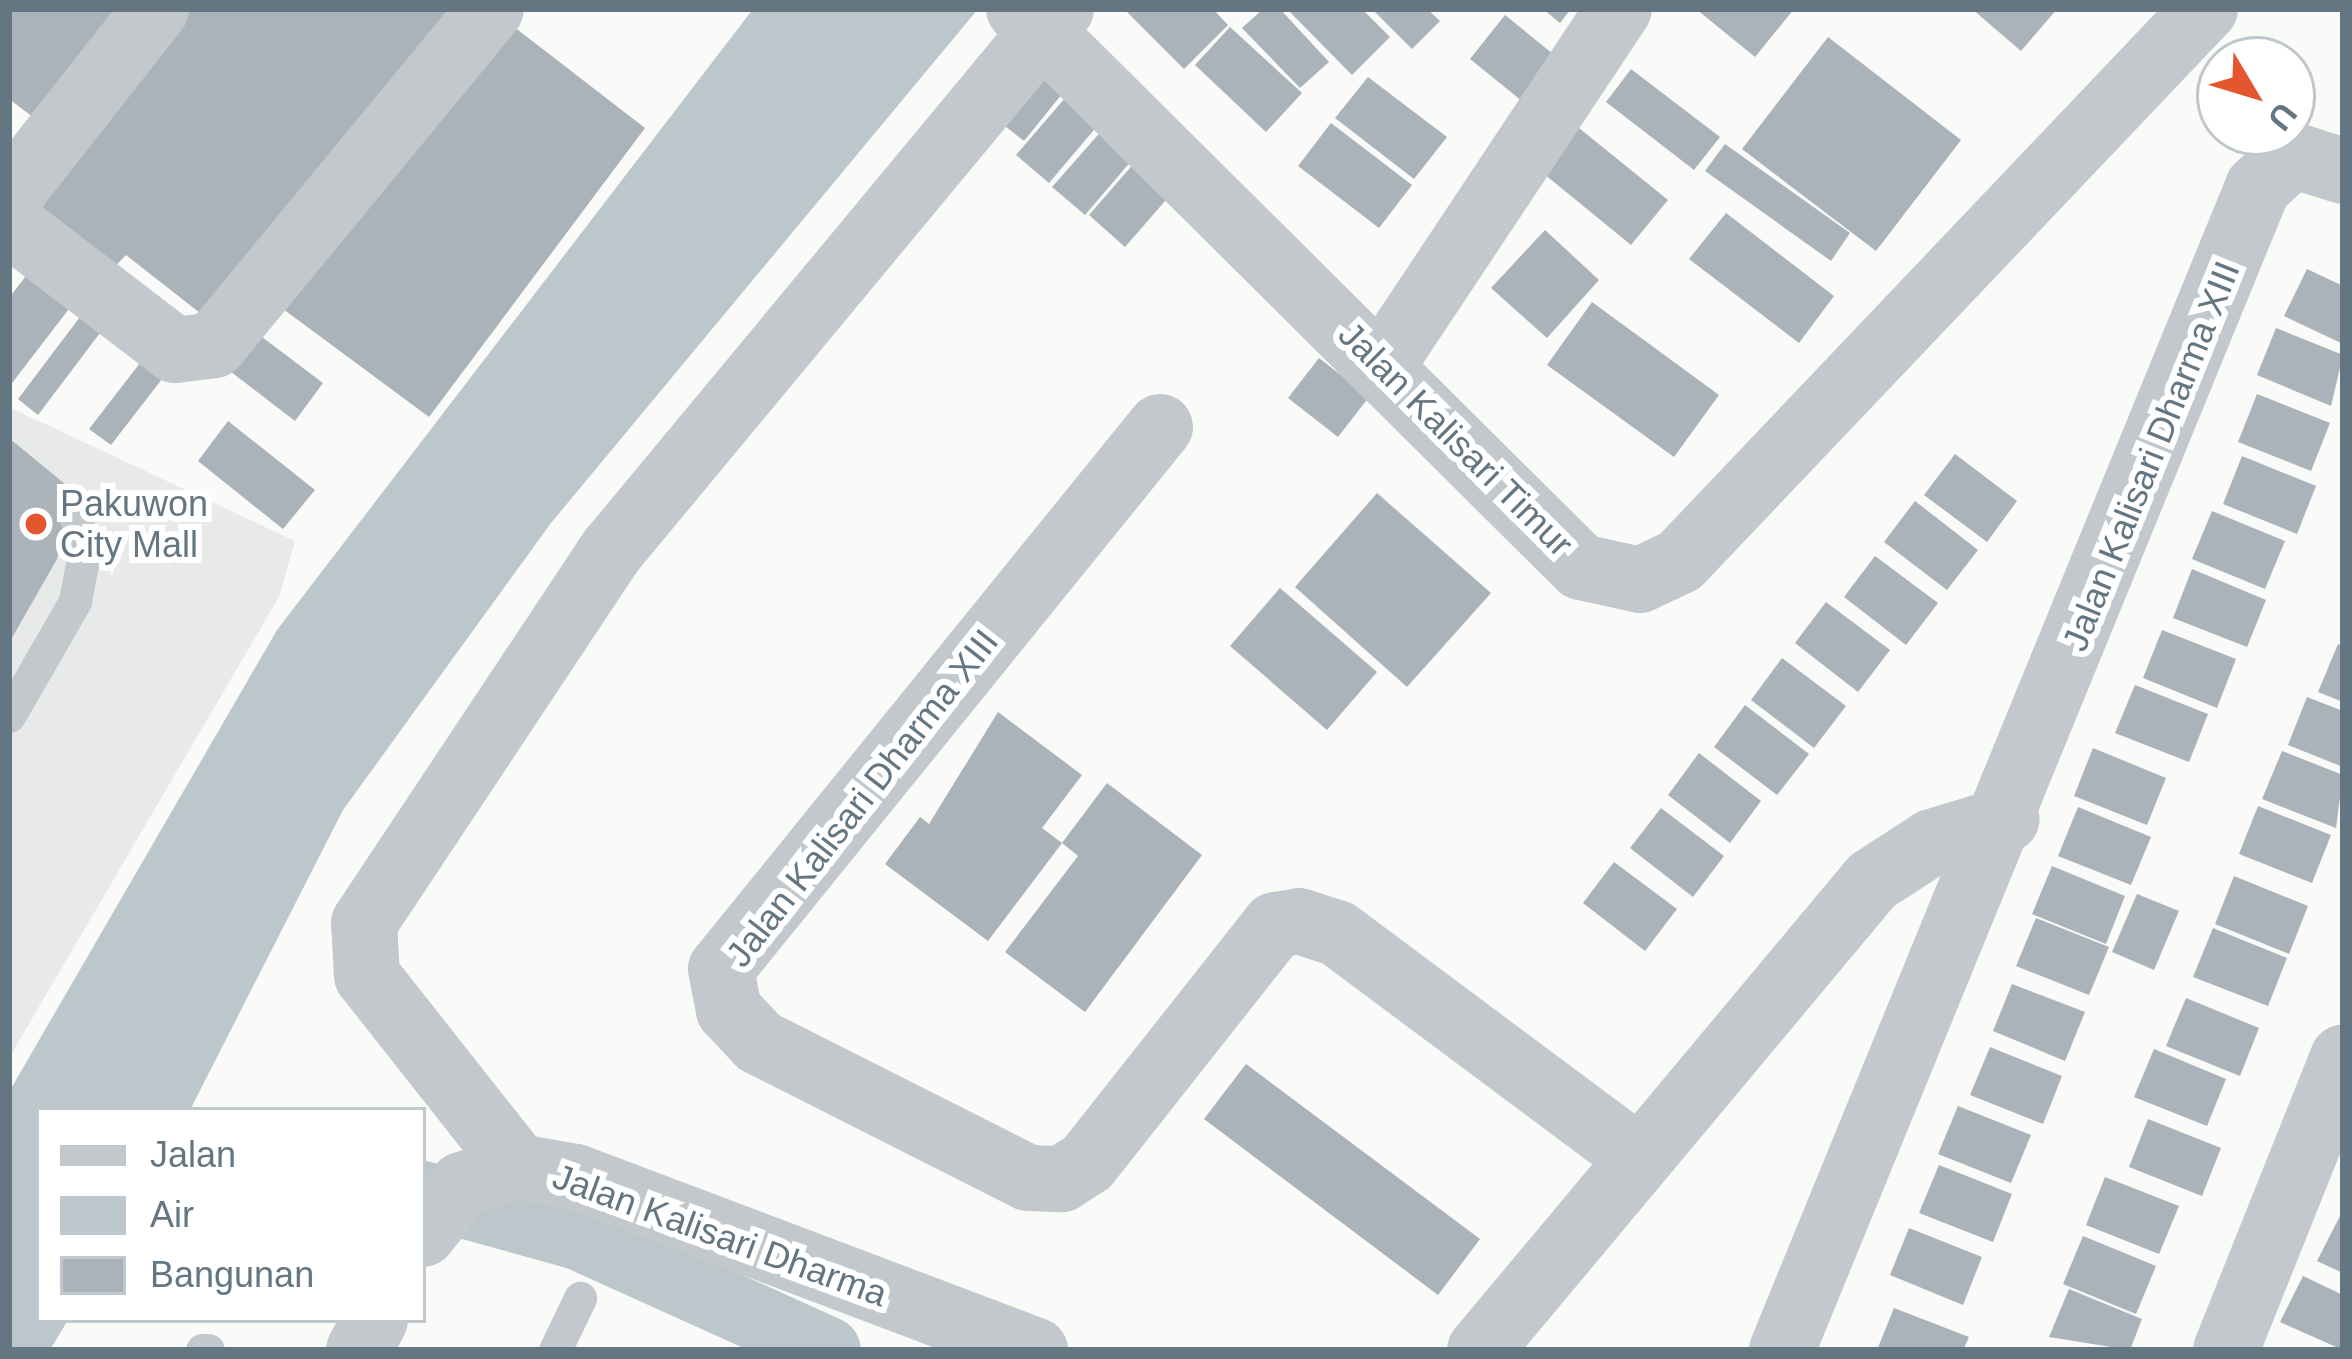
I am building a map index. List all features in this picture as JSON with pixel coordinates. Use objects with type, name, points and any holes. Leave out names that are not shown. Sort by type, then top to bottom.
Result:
[{"type":"street","points":[[9,196],[156,9]]},
{"type":"street","points":[[9,223],[175,350],[214,345],[491,9]]},
{"type":"street","points":[[1383,364],[1619,9]]},
{"type":"street","name":"Jalan Kalisari Timur","points":[[1042,16],[1581,567],[1640,580],[1680,561],[2205,9]]},
{"type":"street","points":[[468,1196],[367,976],[364,923],[612,550],[1042,16]]},
{"type":"street","name":"Jalan Kalisari Dharma XIII","points":[[1783,1350],[2006,819],[2261,182],[2293,155],[2343,171]]},
{"type":"street","name":"Jalan Kalisari Dharma XIII","points":[[1160,427],[721,969],[730,1010],[759,1042],[1028,1178],[1062,1179],[1087,1163],[1276,925],[1299,921],[1337,933],[1637,1157]]},
{"type":"street","points":[[1480,1350],[1872,880],[1931,842],[2006,819]]},
{"type":"street","points":[[2226,1350],[2343,1058]]},
{"type":"street","name":"Jalan Kalisari Dharma","points":[[468,1196],[576,1177],[1035,1350]]},
{"type":"street","points":[[359,1350],[373,1323]]},
{"type":"lane","points":[[9,716],[75,601],[86,548],[74,511]]},
{"type":"lane","points":[[555,1350],[580,1298]]},
{"type":"shaded area","points":[[9,407],[295,541],[279,597],[9,1058]]},
{"type":"water","points":[[753,9],[978,9],[551,523],[343,810],[192,1107],[36,1107],[36,1323],[66,1323],[50,1350],[9,1350],[9,1092],[277,630]]},
{"type":"building","points":[[9,9],[131,9],[42,124],[9,99]]},
{"type":"building","points":[[178,9],[463,9],[214,324],[126,255],[97,285],[14,219]]},
{"type":"building","points":[[1124,9],[1213,9],[1228,25],[1184,69]]},
{"type":"building","points":[[1263,9],[1280,9],[1329,62],[1300,88],[1242,28]]},
{"type":"building","points":[[1287,9],[1362,9],[1390,37],[1352,75]]},
{"type":"building","points":[[1372,9],[1427,9],[1440,21],[1412,49]]},
{"type":"building","points":[[1543,9],[1571,9],[1560,23]]},
{"type":"building","points":[[1696,9],[1794,9],[1755,57]]},
{"type":"building","points":[[1972,9],[2057,9],[2021,51]]},
{"type":"building","points":[[496,13],[645,128],[429,417],[279,306]]},
{"type":"building","points":[[1505,15],[1568,66],[1533,110],[1470,59]]},
{"type":"building","points":[[1230,27],[1302,93],[1266,132],[1195,65]]},
{"type":"building","points":[[1828,37],[1961,140],[1876,251],[1742,149]]},
{"type":"building","points":[[1046,57],[1074,79],[1024,141],[996,119]]},
{"type":"building","points":[[1631,69],[1720,137],[1694,170],[1606,102]]},
{"type":"building","points":[[1368,77],[1447,137],[1414,179],[1335,118]]},
{"type":"building","points":[[1078,83],[1110,111],[1049,183],[1016,155]]},
{"type":"building","points":[[1112,119],[1144,146],[1085,215],[1052,187]]},
{"type":"building","points":[[1331,123],[1412,185],[1379,228],[1298,166]]},
{"type":"building","points":[[1574,124],[1668,200],[1631,245],[1538,169]]},
{"type":"building","points":[[1725,144],[1850,233],[1831,261],[1705,171]]},
{"type":"building","points":[[1143,153],[1179,185],[1125,247],[1089,215]]},
{"type":"building","points":[[1726,213],[1834,296],[1799,343],[1689,259]]},
{"type":"building","points":[[1545,230],[1599,280],[1547,338],[1491,288]]},
{"type":"building","points":[[32,268],[75,301],[9,387],[9,298]]},
{"type":"building","points":[[2307,269],[2343,286],[2343,344],[2284,316]]},
{"type":"building","points":[[1592,302],[1719,395],[1674,457],[1547,365]]},
{"type":"building","points":[[83,313],[103,329],[38,415],[18,399]]},
{"type":"building","points":[[250,328],[323,383],[295,421],[222,365]]},
{"type":"building","points":[[2276,328],[2343,355],[2331,406],[2257,375]]},
{"type":"building","points":[[147,354],[169,370],[111,445],[89,429]]},
{"type":"building","points":[[1319,358],[1369,397],[1338,437],[1288,398]]},
{"type":"building","points":[[2257,394],[2330,423],[2311,471],[2238,442]]},
{"type":"building","points":[[228,421],[315,490],[283,529],[198,461]]},
{"type":"building","name":"Pakuwon City Mall","points":[[9,438],[71,489],[57,559],[9,643]]},
{"type":"building","points":[[1955,454],[2017,501],[1987,542],[1924,495]]},
{"type":"building","points":[[2242,456],[2316,486],[2297,534],[2223,504]]},
{"type":"building","points":[[1377,493],[1491,593],[1407,687],[1295,587]]},
{"type":"building","points":[[1915,501],[1978,550],[1947,590],[1884,542]]},
{"type":"building","points":[[2212,511],[2285,541],[2265,589],[2192,559]]},
{"type":"building","points":[[1875,556],[1938,603],[1906,645],[1844,597]]},
{"type":"building","points":[[2192,569],[2266,600],[2247,647],[2173,618]]},
{"type":"building","points":[[1280,588],[1377,672],[1327,730],[1230,646]]},
{"type":"building","points":[[1826,602],[1890,650],[1858,692],[1795,643]]},
{"type":"building","points":[[2162,630],[2236,659],[2217,708],[2143,678]]},
{"type":"building","points":[[2338,644],[2343,646],[2343,702],[2318,692]]},
{"type":"building","points":[[1782,658],[1846,706],[1814,748],[1751,700]]},
{"type":"building","points":[[2135,685],[2208,714],[2189,762],[2115,733]]},
{"type":"building","points":[[2307,697],[2343,711],[2343,767],[2288,745]]},
{"type":"building","points":[[1745,705],[1809,754],[1777,795],[1714,747]]},
{"type":"building","points":[[998,712],[1082,775],[1042,828],[1062,843],[988,941],[885,864],[920,817],[929,824]]},
{"type":"building","points":[[2093,748],[2166,778],[2147,825],[2074,796]]},
{"type":"building","points":[[2282,751],[2343,775],[2336,828],[2262,799]]},
{"type":"building","points":[[1699,753],[1761,801],[1730,843],[1668,795]]},
{"type":"building","points":[[1107,783],[1202,855],[1085,1012],[1005,952],[1078,856],[1062,843]]},
{"type":"building","points":[[2258,806],[2331,835],[2312,883],[2239,854]]},
{"type":"building","points":[[2078,807],[2151,837],[2131,885],[2058,856]]},
{"type":"building","points":[[1661,808],[1724,856],[1693,897],[1630,848]]},
{"type":"building","points":[[1614,862],[1677,909],[1645,951],[1583,903]]},
{"type":"building","points":[[2052,866],[2125,896],[2106,944],[2032,914]]},
{"type":"building","points":[[2234,876],[2308,906],[2289,954],[2215,924]]},
{"type":"building","points":[[2137,894],[2179,911],[2154,970],[2112,952]]},
{"type":"building","points":[[2036,918],[2109,947],[2089,995],[2016,966]]},
{"type":"building","points":[[2213,928],[2287,958],[2268,1006],[2193,977]]},
{"type":"building","points":[[2012,984],[2085,1012],[2065,1061],[1993,1031]]},
{"type":"building","points":[[2186,998],[2259,1028],[2240,1076],[2166,1046]]},
{"type":"building","points":[[1990,1047],[2062,1076],[2043,1124],[1970,1095]]},
{"type":"building","points":[[2154,1049],[2226,1079],[2207,1126],[2134,1097]]},
{"type":"building","points":[[1246,1064],[1480,1239],[1438,1295],[1204,1119]]},
{"type":"building","points":[[1958,1106],[2031,1135],[2011,1183],[1938,1154]]},
{"type":"building","points":[[2148,1119],[2221,1148],[2202,1196],[2129,1167]]},
{"type":"building","points":[[1939,1165],[2012,1194],[1993,1242],[1919,1213]]},
{"type":"building","points":[[2105,1177],[2179,1206],[2159,1254],[2086,1225]]},
{"type":"building","points":[[2343,1210],[2343,1273],[2317,1261]]},
{"type":"building","points":[[1909,1228],[1982,1257],[1963,1305],[1890,1275]]},
{"type":"building","points":[[2083,1236],[2156,1266],[2136,1314],[2063,1284]]},
{"type":"building","points":[[2303,1276],[2343,1295],[2343,1350],[2280,1322]]},
{"type":"building","points":[[2069,1289],[2142,1319],[2130,1350],[2049,1337]]},
{"type":"building","points":[[1894,1308],[1969,1337],[1963,1350],[1877,1350]]},
{"type":"waterway","points":[[426,1195],[578,1237],[828,1350]]},
{"type":"place","name":"Pakuwon City Mall","points":[[36,524]]}]
